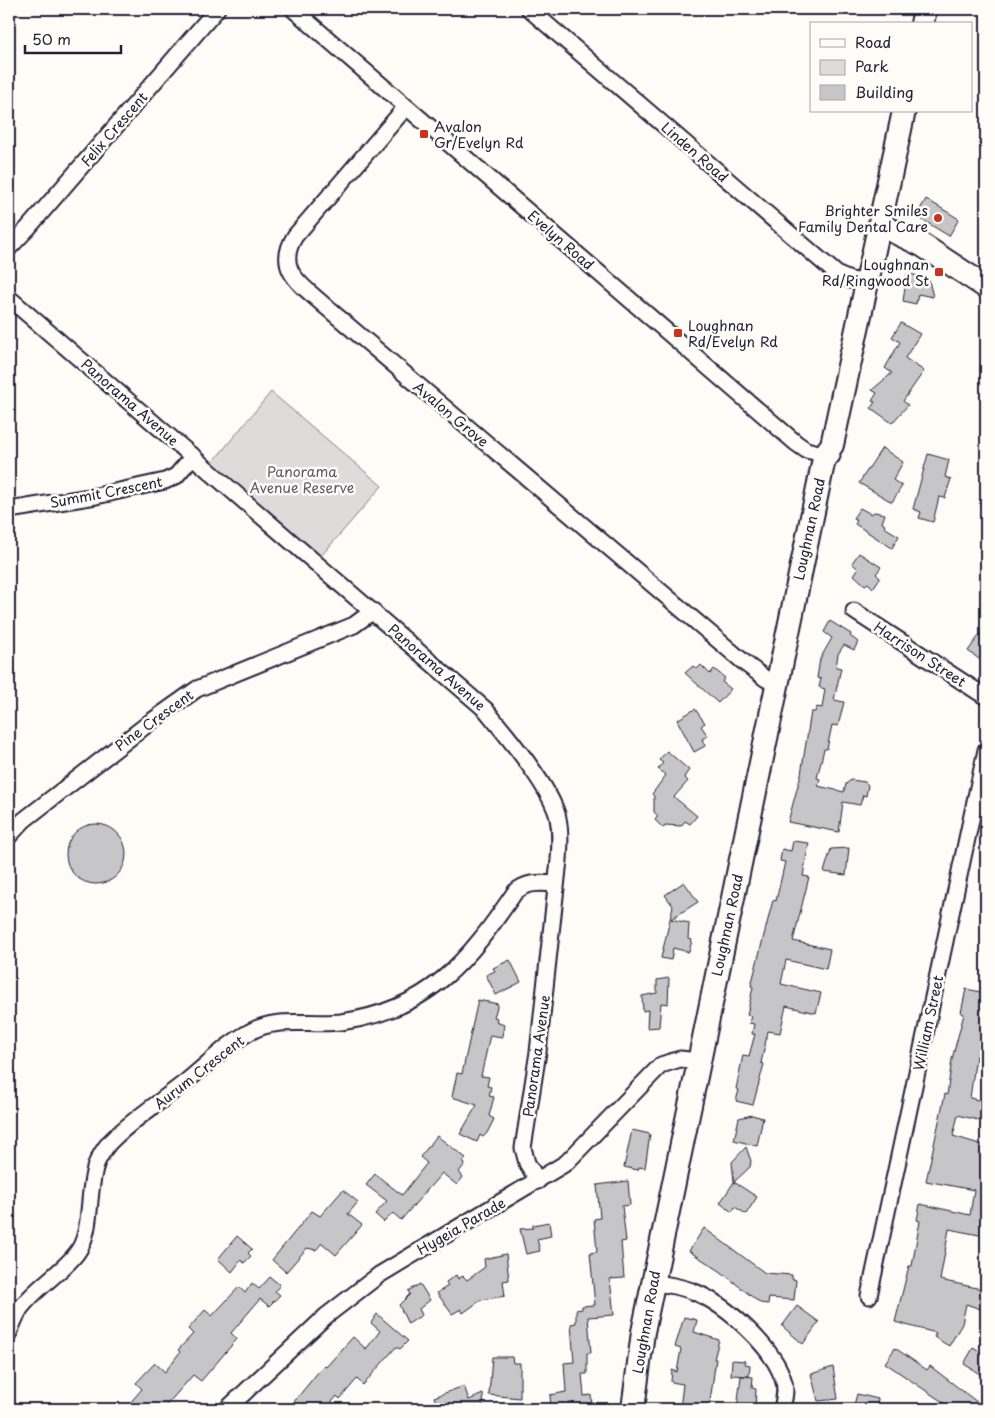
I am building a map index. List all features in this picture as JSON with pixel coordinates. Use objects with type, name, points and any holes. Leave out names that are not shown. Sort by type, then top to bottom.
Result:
[{"type":"main road","points":[[922,22],[925,9]]},
{"type":"main road","name":"Loughnan Road","points":[[643,1409],[649,1356],[663,1284],[831,452],[904,112]]},
{"type":"main road","points":[[880,225],[922,245],[986,286]]},
{"type":"main road","name":"Loughnan Road","points":[[633,1409],[643,1332],[776,683],[831,452]]},
{"type":"street","name":"Felix Crescent","points":[[9,248],[217,9]]},
{"type":"street","name":"Evelyn Road","points":[[293,9],[796,443],[806,450],[831,452]]},
{"type":"street","name":"Linden Road","points":[[530,10],[838,275],[850,280],[867,282]]},
{"type":"street","name":"Avalon Grove","points":[[406,107],[295,236],[290,244],[287,259],[292,275],[746,664],[766,679],[776,683]]},
{"type":"street","name":"Panorama Avenue","points":[[9,298],[486,710],[550,798],[557,814],[560,832],[556,884],[538,1052],[523,1148],[527,1163],[538,1181]]},
{"type":"street","name":"Summit Crescent","points":[[9,510],[96,496],[165,481],[176,476],[193,456]]},
{"type":"street","name":"Pine Crescent","points":[[9,836],[24,820],[148,723],[197,689],[354,625],[373,611]]},
{"type":"street","name":"Harrison Street","points":[[854,611],[986,697]]},
{"type":"street","name":"William Street","points":[[869,1296],[986,750]]},
{"type":"street","name":"Aurum Crescent","points":[[9,1333],[24,1305],[77,1253],[86,1231],[92,1178],[97,1162],[112,1139],[232,1044],[260,1028],[274,1024],[338,1022],[365,1018],[416,998],[450,974],[471,953],[515,892],[532,883],[556,884]]},
{"type":"street","name":"Hygeia Parade","points":[[227,1409],[326,1316],[379,1275],[566,1163],[661,1065],[680,1059],[699,1061]]},
{"type":"street","points":[[663,1284],[698,1293],[734,1317],[758,1341],[774,1362],[783,1378],[786,1394],[782,1409]]},
{"type":"green space","name":"Panorama Avenue Reserve","points":[[271,392],[382,486],[321,556],[212,463]]},
{"type":"building","name":"Brighter Smiles Family Dental Care","points":[[926,199],[959,219],[949,236],[916,216]]},
{"type":"building","points":[[907,274],[928,277],[933,297],[918,294],[916,304],[903,301]]},
{"type":"building","points":[[901,323],[920,334],[905,358],[924,371],[903,401],[908,405],[892,423],[871,408],[875,402],[872,401],[877,393],[872,390],[892,373],[885,368],[900,342],[892,337]]},
{"type":"building","points":[[882,448],[903,462],[893,480],[902,486],[892,502],[859,483]]},
{"type":"building","points":[[928,454],[949,460],[945,477],[951,479],[945,498],[939,497],[933,522],[919,518],[921,512],[913,509]]},
{"type":"building","points":[[860,508],[871,514],[874,512],[885,514],[882,523],[885,525],[884,527],[899,536],[892,548],[855,524],[857,521],[853,518]]},
{"type":"building","points":[[859,553],[881,567],[876,574],[880,578],[873,588],[868,583],[865,585],[854,575],[858,569],[852,563]]},
{"type":"building","points":[[830,621],[851,634],[850,636],[858,642],[854,650],[844,645],[838,654],[836,667],[841,668],[834,700],[844,702],[838,726],[832,725],[827,749],[824,749],[817,778],[820,779],[818,786],[844,792],[846,784],[851,780],[865,782],[868,785],[866,796],[863,795],[860,805],[843,802],[839,832],[788,822],[801,774],[811,712],[815,712],[817,707],[822,708],[825,689],[819,687],[821,679],[817,678],[820,659],[832,638],[824,632]]},
{"type":"building","points":[[986,626],[986,664],[968,651]]},
{"type":"building","points":[[701,665],[710,674],[714,669],[725,678],[722,682],[731,689],[718,703],[685,673],[693,666],[697,669]]},
{"type":"building","points":[[695,709],[705,723],[701,726],[708,736],[702,739],[705,746],[694,752],[677,720]]},
{"type":"building","points":[[667,751],[689,770],[684,777],[688,781],[674,797],[697,816],[690,824],[685,821],[681,826],[665,825],[663,828],[655,820],[658,816],[654,812],[654,796],[652,794],[666,775],[658,769],[663,763],[659,760]]},
{"type":"building","points":[[96,824],[113,829],[121,837],[126,854],[121,871],[113,879],[96,884],[79,879],[71,871],[66,854],[71,837],[79,829]]},
{"type":"building","points":[[793,841],[809,843],[803,876],[809,877],[793,941],[830,949],[826,969],[786,960],[781,984],[821,993],[816,1013],[786,1006],[780,1033],[768,1031],[761,1063],[764,1064],[753,1105],[736,1101],[739,1090],[736,1089],[743,1055],[749,1056],[755,1034],[752,1034],[754,1024],[749,1023],[751,1016],[747,1015],[753,987],[751,986],[773,900],[776,901],[785,862],[780,861],[782,849],[791,851]]},
{"type":"building","points":[[849,848],[846,875],[824,872],[831,849]]},
{"type":"building","points":[[684,882],[698,902],[671,919],[689,923],[688,939],[692,940],[689,952],[673,948],[671,960],[661,958],[673,906],[665,895]]},
{"type":"building","points":[[510,960],[521,982],[496,995],[486,975],[495,971],[493,968]]},
{"type":"building","points":[[669,978],[668,1004],[661,1003],[659,1027],[647,1028],[648,1010],[643,1011],[642,996],[657,993],[657,980]]},
{"type":"building","points":[[966,989],[986,993],[986,1049],[984,1058],[976,1056],[970,1098],[986,1102],[986,1122],[958,1115],[953,1136],[986,1146],[986,1225],[984,1236],[949,1229],[940,1280],[986,1290],[986,1311],[966,1304],[962,1324],[949,1346],[934,1337],[936,1333],[895,1322],[909,1266],[912,1266],[920,1221],[917,1220],[920,1204],[970,1215],[974,1190],[926,1181],[945,1094],[947,1095],[952,1059],[964,1014],[961,1013]]},
{"type":"building","points":[[478,1000],[498,1004],[494,1017],[497,1018],[496,1022],[504,1025],[502,1037],[490,1035],[481,1076],[489,1077],[487,1086],[491,1087],[489,1096],[494,1097],[489,1116],[494,1119],[487,1133],[483,1137],[480,1135],[477,1142],[460,1134],[477,1105],[452,1097],[457,1073],[462,1074]]},
{"type":"building","points":[[752,1115],[763,1118],[757,1146],[734,1140],[739,1118]]},
{"type":"building","points":[[632,1130],[650,1134],[645,1168],[639,1167],[638,1170],[624,1167]]},
{"type":"building","points":[[437,1136],[466,1158],[463,1162],[465,1164],[459,1172],[463,1177],[457,1185],[442,1173],[401,1220],[393,1213],[384,1222],[375,1214],[387,1201],[366,1185],[375,1174],[402,1195],[427,1163],[420,1157]]},
{"type":"building","points":[[746,1147],[751,1161],[750,1167],[734,1182],[732,1162]]},
{"type":"building","points":[[628,1181],[630,1205],[622,1206],[626,1241],[621,1242],[624,1278],[610,1279],[614,1315],[588,1317],[591,1353],[587,1353],[587,1374],[582,1374],[584,1396],[591,1395],[592,1406],[584,1407],[584,1409],[551,1409],[550,1395],[566,1392],[564,1363],[574,1362],[571,1324],[576,1323],[576,1310],[582,1309],[582,1306],[595,1305],[590,1253],[597,1252],[594,1219],[600,1218],[597,1185]]},
{"type":"building","points":[[734,1182],[757,1197],[746,1214],[735,1207],[732,1212],[720,1203]]},
{"type":"building","points":[[343,1190],[358,1202],[348,1214],[362,1225],[336,1255],[322,1243],[316,1250],[307,1248],[286,1272],[272,1260],[312,1211],[320,1216]]},
{"type":"building","points":[[549,1222],[551,1236],[537,1239],[540,1251],[526,1254],[520,1229],[533,1228],[533,1225]]},
{"type":"building","points":[[704,1228],[765,1273],[792,1275],[792,1279],[796,1280],[794,1300],[769,1298],[768,1304],[760,1303],[720,1271],[689,1251]]},
{"type":"building","points":[[237,1236],[252,1249],[248,1253],[251,1256],[244,1263],[241,1260],[232,1272],[218,1259]]},
{"type":"building","points":[[506,1254],[509,1280],[503,1281],[505,1296],[481,1300],[463,1313],[461,1309],[452,1314],[437,1293],[448,1286],[446,1282],[456,1275],[458,1279],[463,1276],[467,1280],[485,1267],[484,1259]]},
{"type":"building","points":[[270,1277],[280,1285],[275,1291],[280,1295],[269,1306],[260,1299],[231,1333],[237,1339],[201,1381],[193,1375],[163,1409],[134,1409],[129,1404],[142,1389],[136,1383],[155,1363],[165,1372],[180,1352],[178,1350],[193,1334],[188,1329],[205,1310],[212,1316],[239,1287],[245,1293],[252,1283],[259,1289]]},
{"type":"building","points":[[420,1284],[430,1300],[419,1309],[422,1315],[408,1324],[399,1305],[410,1294],[408,1291]]},
{"type":"building","points":[[797,1306],[819,1322],[803,1344],[782,1326]]},
{"type":"building","points":[[377,1314],[408,1341],[400,1349],[396,1347],[363,1385],[357,1379],[340,1399],[337,1396],[326,1409],[288,1409],[324,1365],[326,1367],[353,1337],[366,1349],[380,1331],[371,1323]]},
{"type":"building","points":[[684,1317],[697,1320],[694,1332],[719,1340],[714,1359],[716,1359],[709,1409],[680,1409],[683,1384],[671,1382],[672,1370],[677,1372],[681,1349],[675,1347]]},
{"type":"building","points":[[895,1348],[927,1370],[930,1366],[986,1409],[953,1409],[885,1363]]},
{"type":"building","points":[[973,1348],[986,1356],[986,1378],[964,1364]]},
{"type":"building","points":[[492,1357],[512,1357],[513,1363],[520,1363],[520,1398],[489,1395]]},
{"type":"building","points":[[732,1360],[745,1361],[745,1364],[750,1365],[749,1376],[731,1375]]},
{"type":"building","points":[[833,1367],[838,1399],[818,1401],[811,1374]]},
{"type":"building","points":[[741,1376],[753,1377],[752,1388],[756,1389],[755,1409],[737,1409]]},
{"type":"building","points":[[464,1386],[469,1400],[483,1394],[484,1409],[439,1409],[434,1397]]},
{"type":"building","points":[[857,1394],[878,1399],[876,1409],[853,1409]]},
{"type":"place","name":"Avalon Gr/Evelyn Rd","points":[[424,134]]},
{"type":"place","name":"Brighter Smiles Family Dental Care","points":[[938,218]]},
{"type":"place","name":"Loughnan Rd/Ringwood St","points":[[939,272]]},
{"type":"place","name":"Loughnan Rd/Evelyn Rd","points":[[678,333]]}]
